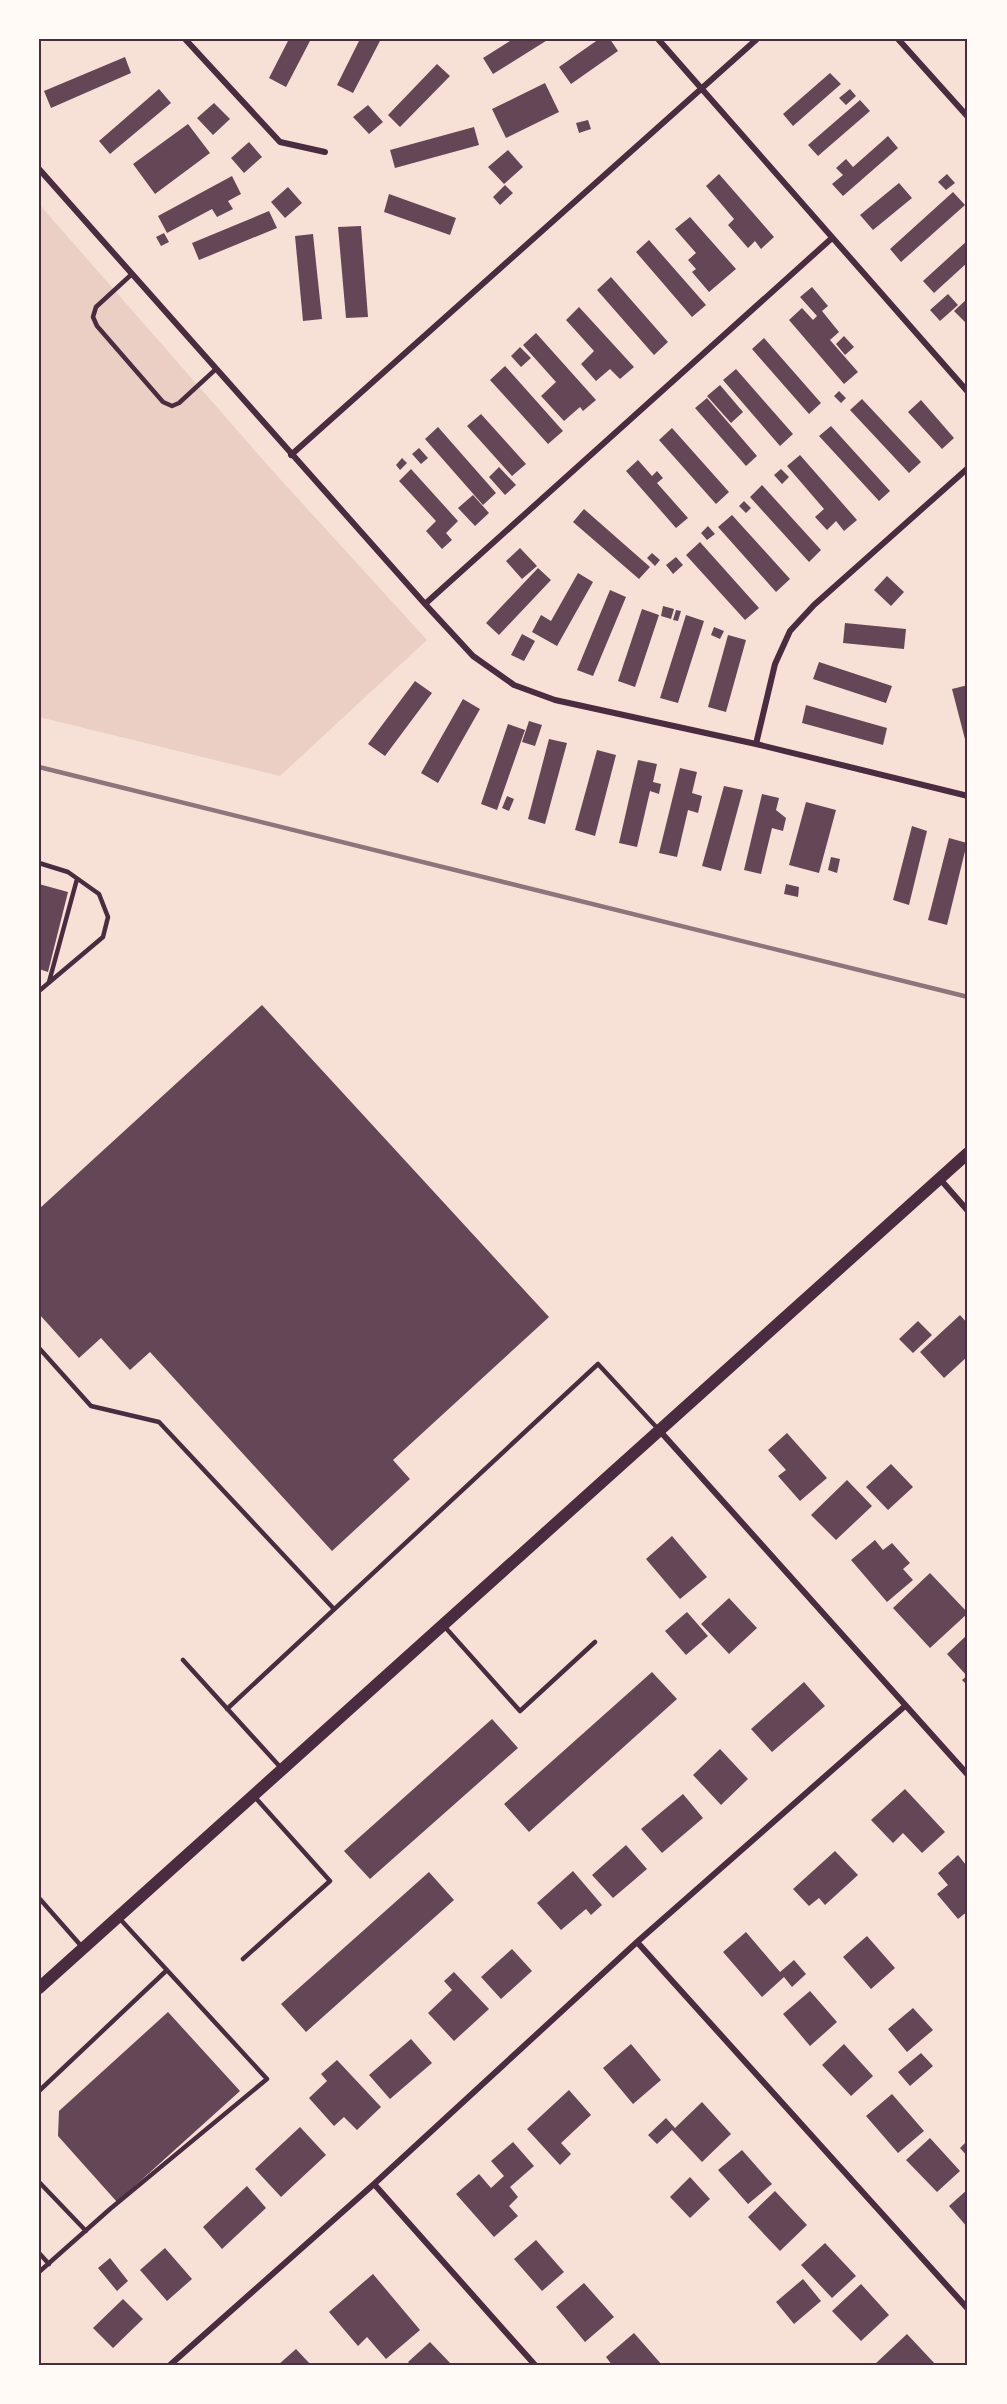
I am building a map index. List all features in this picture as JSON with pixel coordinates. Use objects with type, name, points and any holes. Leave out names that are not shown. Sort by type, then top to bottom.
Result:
[{"type":"main road","points":[[39,1988],[968,1153]]},
{"type":"street","points":[[185,39],[280,142],[325,152]]},
{"type":"street","points":[[658,39],[968,392]]},
{"type":"street","points":[[291,455],[757,39]]},
{"type":"street","points":[[898,39],[968,117]]},
{"type":"street","points":[[39,169],[425,604],[473,656],[514,685],[555,700],[756,744],[968,796]]},
{"type":"street","points":[[425,604],[832,238]]},
{"type":"street","points":[[756,744],[775,664],[790,631],[814,605],[968,468]]},
{"type":"street","points":[[939,1179],[968,1211]]},
{"type":"street","points":[[659,1430],[968,1775]]},
{"type":"street","points":[[170,2365],[374,2184],[637,1942],[905,1706]]},
{"type":"street","points":[[637,1942],[968,2309]]},
{"type":"street","points":[[374,2184],[535,2365]]},
{"type":"lane","points":[[132,274],[96,307],[93,317],[97,326],[163,402],[172,405],[179,403],[216,369]]},
{"type":"lane","points":[[39,863],[68,872],[99,894],[108,917],[103,937],[39,991]]},
{"type":"lane","points":[[49,982],[77,879]]},
{"type":"lane","points":[[39,1348],[91,1406],[159,1422],[334,1609]]},
{"type":"lane","points":[[227,1709],[597,1364],[659,1430]]},
{"type":"lane","points":[[442,1624],[520,1711],[596,1642]]},
{"type":"lane","points":[[183,1660],[282,1769]]},
{"type":"lane","points":[[243,1959],[330,1881],[253,1795]]},
{"type":"lane","points":[[39,1898],[83,1948]]},
{"type":"lane","points":[[39,2272],[267,2079],[118,1917]]},
{"type":"lane","points":[[39,2091],[167,1970]]},
{"type":"lane","points":[[39,2182],[86,2231]]},
{"type":"lane","points":[[39,2253],[49,2264]]},
{"type":"shaded area","points":[[39,204],[271,469],[427,640],[280,776],[39,717]]},
{"type":"building","points":[[289,39],[311,39],[286,87],[269,78]]},
{"type":"building","points":[[360,39],[381,39],[353,93],[337,85]]},
{"type":"building","points":[[513,39],[549,39],[493,74],[483,58]]},
{"type":"building","points":[[599,39],[610,39],[618,51],[571,84],[559,67]]},
{"type":"building","points":[[125,57],[131,73],[51,108],[44,91]]},
{"type":"building","points":[[437,64],[450,76],[400,127],[388,115]]},
{"type":"building","points":[[830,73],[841,84],[793,126],[783,114]]},
{"type":"building","points":[[545,83],[559,112],[506,138],[492,109]]},
{"type":"building","points":[[159,89],[171,103],[110,154],[99,141]]},
{"type":"building","points":[[850,89],[856,96],[846,105],[839,98]]},
{"type":"building","points":[[860,100],[870,111],[818,156],[808,145]]},
{"type":"building","points":[[214,103],[230,119],[213,135],[197,118]]},
{"type":"building","points":[[368,105],[383,122],[369,134],[353,117]]},
{"type":"building","points":[[588,120],[591,129],[579,133],[576,123]]},
{"type":"building","points":[[188,124],[210,153],[155,194],[133,164]]},
{"type":"building","points":[[474,127],[479,145],[395,168],[390,150]]},
{"type":"building","points":[[888,136],[898,148],[843,196],[832,184],[843,175],[836,168],[846,159],[853,167]]},
{"type":"building","points":[[249,142],[262,157],[244,173],[231,158]]},
{"type":"building","points":[[508,150],[523,167],[504,184],[488,167]]},
{"type":"building","points":[[719,174],[774,237],[761,249],[755,241],[748,248],[728,225],[734,219],[706,186]]},
{"type":"building","points":[[947,174],[955,183],[946,190],[938,182]]},
{"type":"building","points":[[232,176],[241,194],[228,201],[233,209],[217,217],[212,209],[167,233],[158,216]]},
{"type":"building","points":[[899,183],[912,198],[873,230],[860,215]]},
{"type":"building","points":[[505,185],[513,193],[500,205],[493,197]]},
{"type":"building","points":[[288,187],[302,203],[285,218],[271,202]]},
{"type":"building","points":[[953,192],[965,205],[901,262],[890,249]]},
{"type":"building","points":[[389,194],[456,218],[450,235],[384,212]]},
{"type":"building","points":[[269,211],[277,228],[199,260],[192,243]]},
{"type":"building","points":[[690,217],[736,269],[709,292],[692,272],[696,269],[688,260],[696,253],[675,229]]},
{"type":"building","points":[[361,226],[368,317],[346,318],[338,227]]},
{"type":"building","points":[[164,233],[169,242],[161,246],[156,237]]},
{"type":"building","points":[[313,234],[322,319],[303,321],[295,236]]},
{"type":"building","points":[[649,240],[706,305],[692,317],[636,252]]},
{"type":"building","points":[[968,240],[968,262],[934,293],[923,281]]},
{"type":"building","points":[[611,277],[668,342],[654,355],[597,290]]},
{"type":"building","points":[[812,287],[828,306],[822,311],[839,332],[830,340],[858,372],[844,384],[789,320],[802,308],[813,320],[817,316],[800,297]]},
{"type":"building","points":[[948,294],[958,305],[940,321],[930,310]]},
{"type":"building","points":[[968,298],[968,325],[954,311]]},
{"type":"building","points":[[579,307],[634,367],[620,379],[610,369],[596,381],[581,364],[594,351],[566,320]]},
{"type":"building","points":[[536,333],[596,400],[583,411],[580,407],[564,421],[541,396],[556,382],[523,345]]},
{"type":"building","points":[[844,336],[854,347],[845,355],[836,344]]},
{"type":"building","points":[[764,338],[821,403],[809,414],[752,349]]},
{"type":"building","points":[[520,347],[531,358],[521,367],[511,356]]},
{"type":"building","points":[[505,366],[563,431],[548,444],[490,380]]},
{"type":"building","points":[[736,369],[793,434],[780,446],[723,380]]},
{"type":"building","points":[[720,385],[743,412],[731,423],[707,396]]},
{"type":"building","points":[[839,391],[846,398],[841,403],[834,396]]},
{"type":"building","points":[[707,398],[757,456],[746,466],[695,408]]},
{"type":"building","points":[[862,399],[921,462],[909,473],[850,410]]},
{"type":"building","points":[[921,400],[954,438],[942,449],[908,412]]},
{"type":"building","points":[[481,414],[526,464],[512,476],[467,426]]},
{"type":"building","points":[[831,426],[890,491],[879,501],[819,436]]},
{"type":"building","points":[[438,427],[496,493],[483,505],[425,439]]},
{"type":"building","points":[[672,428],[729,492],[716,504],[659,440]]},
{"type":"building","points":[[419,448],[428,458],[421,464],[412,454]]},
{"type":"building","points":[[800,455],[857,520],[844,531],[836,521],[827,530],[815,517],[824,509],[787,466]]},
{"type":"building","points":[[402,458],[407,463],[400,470],[396,465]]},
{"type":"building","points":[[638,460],[652,476],[657,471],[663,478],[657,483],[688,518],[676,528],[626,471]]},
{"type":"building","points":[[499,467],[516,485],[505,495],[489,477]]},
{"type":"building","points":[[411,469],[458,521],[446,533],[452,540],[442,549],[426,531],[436,521],[399,481]]},
{"type":"building","points":[[781,469],[789,477],[782,484],[774,475]]},
{"type":"building","points":[[762,485],[821,550],[809,562],[750,497]]},
{"type":"building","points":[[473,495],[489,513],[475,526],[458,508]]},
{"type":"building","points":[[744,501],[751,508],[746,513],[739,506]]},
{"type":"building","points":[[584,509],[650,567],[639,579],[573,522]]},
{"type":"building","points":[[732,515],[790,579],[776,592],[718,527]]},
{"type":"building","points":[[708,526],[715,534],[707,540],[701,533]]},
{"type":"building","points":[[700,542],[759,608],[745,620],[686,555]]},
{"type":"building","points":[[520,548],[537,566],[522,579],[506,561]]},
{"type":"building","points":[[652,553],[660,560],[655,566],[647,558]]},
{"type":"building","points":[[676,557],[683,565],[673,574],[666,565]]},
{"type":"building","points":[[538,568],[551,580],[499,635],[486,623]]},
{"type":"building","points":[[578,573],[593,582],[557,646],[532,632],[541,615],[551,621]]},
{"type":"building","points":[[887,576],[904,592],[891,606],[874,590]]},
{"type":"building","points":[[610,590],[626,597],[593,676],[577,670]]},
{"type":"building","points":[[663,606],[674,609],[671,619],[661,616]]},
{"type":"building","points":[[642,609],[659,615],[635,687],[618,681]]},
{"type":"building","points":[[676,610],[681,611],[678,621],[673,620]]},
{"type":"building","points":[[686,615],[704,621],[678,703],[660,698]]},
{"type":"building","points":[[845,623],[906,629],[904,649],[843,643]]},
{"type":"building","points":[[714,627],[724,631],[720,639],[711,635]]},
{"type":"building","points":[[522,634],[535,641],[524,661],[511,655]]},
{"type":"building","points":[[728,635],[746,640],[726,712],[708,707]]},
{"type":"building","points":[[819,662],[892,686],[886,703],[813,679]]},
{"type":"building","points":[[415,681],[432,693],[385,756],[368,744]]},
{"type":"building","points":[[968,685],[968,746],[967,747],[952,689]]},
{"type":"building","points":[[463,699],[480,709],[438,783],[421,773]]},
{"type":"building","points":[[806,705],[887,728],[883,745],[802,723]]},
{"type":"building","points":[[529,721],[542,725],[535,746],[522,742]]},
{"type":"building","points":[[508,724],[525,730],[497,810],[481,804]]},
{"type":"building","points":[[549,739],[567,743],[545,824],[528,819]]},
{"type":"building","points":[[597,750],[616,755],[595,836],[575,830]]},
{"type":"building","points":[[638,760],[657,764],[653,782],[661,784],[659,794],[650,791],[637,847],[619,843]]},
{"type":"building","points":[[680,768],[697,772],[692,793],[702,796],[698,813],[688,810],[677,857],[659,853]]},
{"type":"building","points":[[724,786],[743,790],[721,871],[702,866]]},
{"type":"building","points":[[762,794],[779,798],[776,810],[786,818],[783,831],[772,828],[761,874],[744,870]]},
{"type":"building","points":[[507,796],[514,799],[509,811],[502,808]]},
{"type":"building","points":[[806,802],[836,810],[819,873],[789,865]]},
{"type":"building","points":[[912,826],[927,831],[909,905],[893,900]]},
{"type":"building","points":[[949,838],[967,843],[947,925],[928,920]]},
{"type":"building","points":[[831,857],[840,859],[837,873],[828,870]]},
{"type":"building","points":[[39,884],[68,892],[48,972],[39,969]]},
{"type":"building","points":[[786,884],[799,887],[798,897],[784,894]]},
{"type":"building","points":[[262,1005],[549,1317],[393,1460],[410,1479],[332,1551],[150,1352],[130,1370],[101,1338],[79,1358],[39,1314],[39,1209]]},
{"type":"building","points":[[960,1315],[968,1324],[968,1356],[944,1378],[920,1352]]},
{"type":"building","points":[[918,1321],[932,1335],[913,1353],[899,1339]]},
{"type":"building","points":[[787,1433],[827,1478],[800,1501],[778,1476],[786,1470],[768,1450]]},
{"type":"building","points":[[891,1464],[913,1487],[888,1510],[866,1487]]},
{"type":"building","points":[[847,1480],[872,1506],[836,1540],[811,1515]]},
{"type":"building","points":[[672,1536],[707,1577],[680,1599],[646,1559]]},
{"type":"building","points":[[875,1540],[883,1550],[892,1543],[910,1563],[903,1569],[913,1580],[887,1602],[851,1560]]},
{"type":"building","points":[[930,1573],[968,1613],[930,1648],[893,1608]]},
{"type":"building","points":[[729,1598],[757,1628],[729,1654],[701,1624]]},
{"type":"building","points":[[687,1612],[708,1636],[686,1655],[665,1631]]},
{"type":"building","points":[[968,1634],[968,1686],[962,1680],[967,1676],[947,1654]]},
{"type":"building","points":[[652,1672],[677,1699],[529,1832],[504,1804]]},
{"type":"building","points":[[804,1682],[825,1706],[772,1752],[751,1729]]},
{"type":"building","points":[[492,1719],[518,1748],[370,1879],[344,1851]]},
{"type":"building","points":[[720,1749],[748,1779],[721,1805],[693,1775]]},
{"type":"building","points":[[905,1789],[945,1832],[922,1853],[903,1833],[893,1843],[871,1820]]},
{"type":"building","points":[[683,1794],[703,1818],[662,1853],[641,1829]]},
{"type":"building","points":[[626,1845],[647,1869],[613,1898],[592,1875]]},
{"type":"building","points":[[835,1851],[858,1875],[825,1905],[819,1898],[809,1906],[793,1889]]},
{"type":"building","points":[[958,1855],[966,1865],[968,1864],[968,1911],[958,1919],[937,1894],[948,1885],[938,1873]]},
{"type":"building","points":[[573,1871],[602,1905],[591,1915],[586,1909],[561,1930],[537,1903]]},
{"type":"building","points":[[429,1872],[454,1900],[306,2032],[281,2004]]},
{"type":"building","points":[[746,1932],[780,1972],[794,1960],[806,1974],[792,1987],[784,1977],[762,1997],[723,1952]]},
{"type":"building","points":[[867,1936],[895,1968],[871,1989],[843,1957]]},
{"type":"building","points":[[512,1949],[532,1971],[501,1999],[481,1977]]},
{"type":"building","points":[[454,1972],[489,2009],[454,2041],[428,2013],[452,1990],[444,1981]]},
{"type":"building","points":[[810,1991],[837,2022],[810,2046],[783,2014]]},
{"type":"building","points":[[913,2008],[933,2030],[907,2052],[888,2029]]},
{"type":"building","points":[[168,2012],[240,2091],[117,2202],[58,2136],[59,2111]]},
{"type":"building","points":[[411,2039],[432,2063],[390,2099],[369,2075]]},
{"type":"building","points":[[631,2044],[661,2080],[633,2104],[603,2068]]},
{"type":"building","points":[[844,2044],[873,2076],[851,2096],[822,2065]]},
{"type":"building","points":[[921,2053],[933,2066],[910,2086],[898,2072]]},
{"type":"building","points":[[337,2060],[381,2107],[357,2130],[344,2117],[334,2126],[309,2098],[327,2081],[321,2074]]},
{"type":"building","points":[[569,2090],[591,2115],[561,2143],[571,2154],[560,2165],[527,2129]]},
{"type":"building","points":[[892,2094],[924,2131],[898,2153],[866,2116]]},
{"type":"building","points":[[702,2102],[731,2134],[702,2162],[672,2130],[657,2144],[648,2135],[666,2118],[675,2128]]},
{"type":"building","points":[[300,2127],[326,2155],[281,2197],[255,2169]]},
{"type":"building","points":[[930,2138],[960,2171],[937,2192],[906,2160]]},
{"type":"building","points":[[968,2140],[968,2157],[960,2148]]},
{"type":"building","points":[[513,2142],[534,2166],[510,2187],[518,2197],[509,2206],[518,2216],[494,2237],[456,2194],[479,2174],[491,2188],[504,2176],[491,2161]]},
{"type":"building","points":[[742,2150],[772,2184],[748,2204],[718,2170]]},
{"type":"building","points":[[690,2177],[710,2199],[690,2218],[670,2197]]},
{"type":"building","points":[[247,2186],[266,2208],[222,2249],[203,2227]]},
{"type":"building","points":[[968,2189],[968,2228],[949,2206]]},
{"type":"building","points":[[775,2191],[807,2225],[780,2251],[748,2217]]},
{"type":"building","points":[[536,2240],[564,2272],[542,2291],[514,2259]]},
{"type":"building","points":[[825,2243],[856,2276],[832,2298],[801,2265]]},
{"type":"building","points":[[165,2248],[192,2279],[167,2301],[140,2270]]},
{"type":"building","points":[[110,2258],[128,2281],[117,2291],[98,2268]]},
{"type":"building","points":[[373,2274],[420,2330],[386,2359],[367,2337],[358,2346],[329,2312]]},
{"type":"building","points":[[803,2279],[821,2301],[794,2324],[776,2302]]},
{"type":"building","points":[[584,2283],[614,2317],[585,2342],[556,2307]]},
{"type":"building","points":[[861,2284],[889,2315],[861,2341],[832,2311]]},
{"type":"building","points":[[123,2299],[143,2319],[113,2348],[93,2328]]},
{"type":"building","points":[[634,2333],[662,2365],[612,2365],[606,2357]]},
{"type":"building","points":[[907,2334],[936,2365],[874,2365]]},
{"type":"building","points":[[430,2342],[452,2365],[411,2365],[408,2362]]},
{"type":"building","points":[[296,2349],[311,2365],[278,2365]]},
{"type":"railway","points":[[39,767],[968,997]]}]
